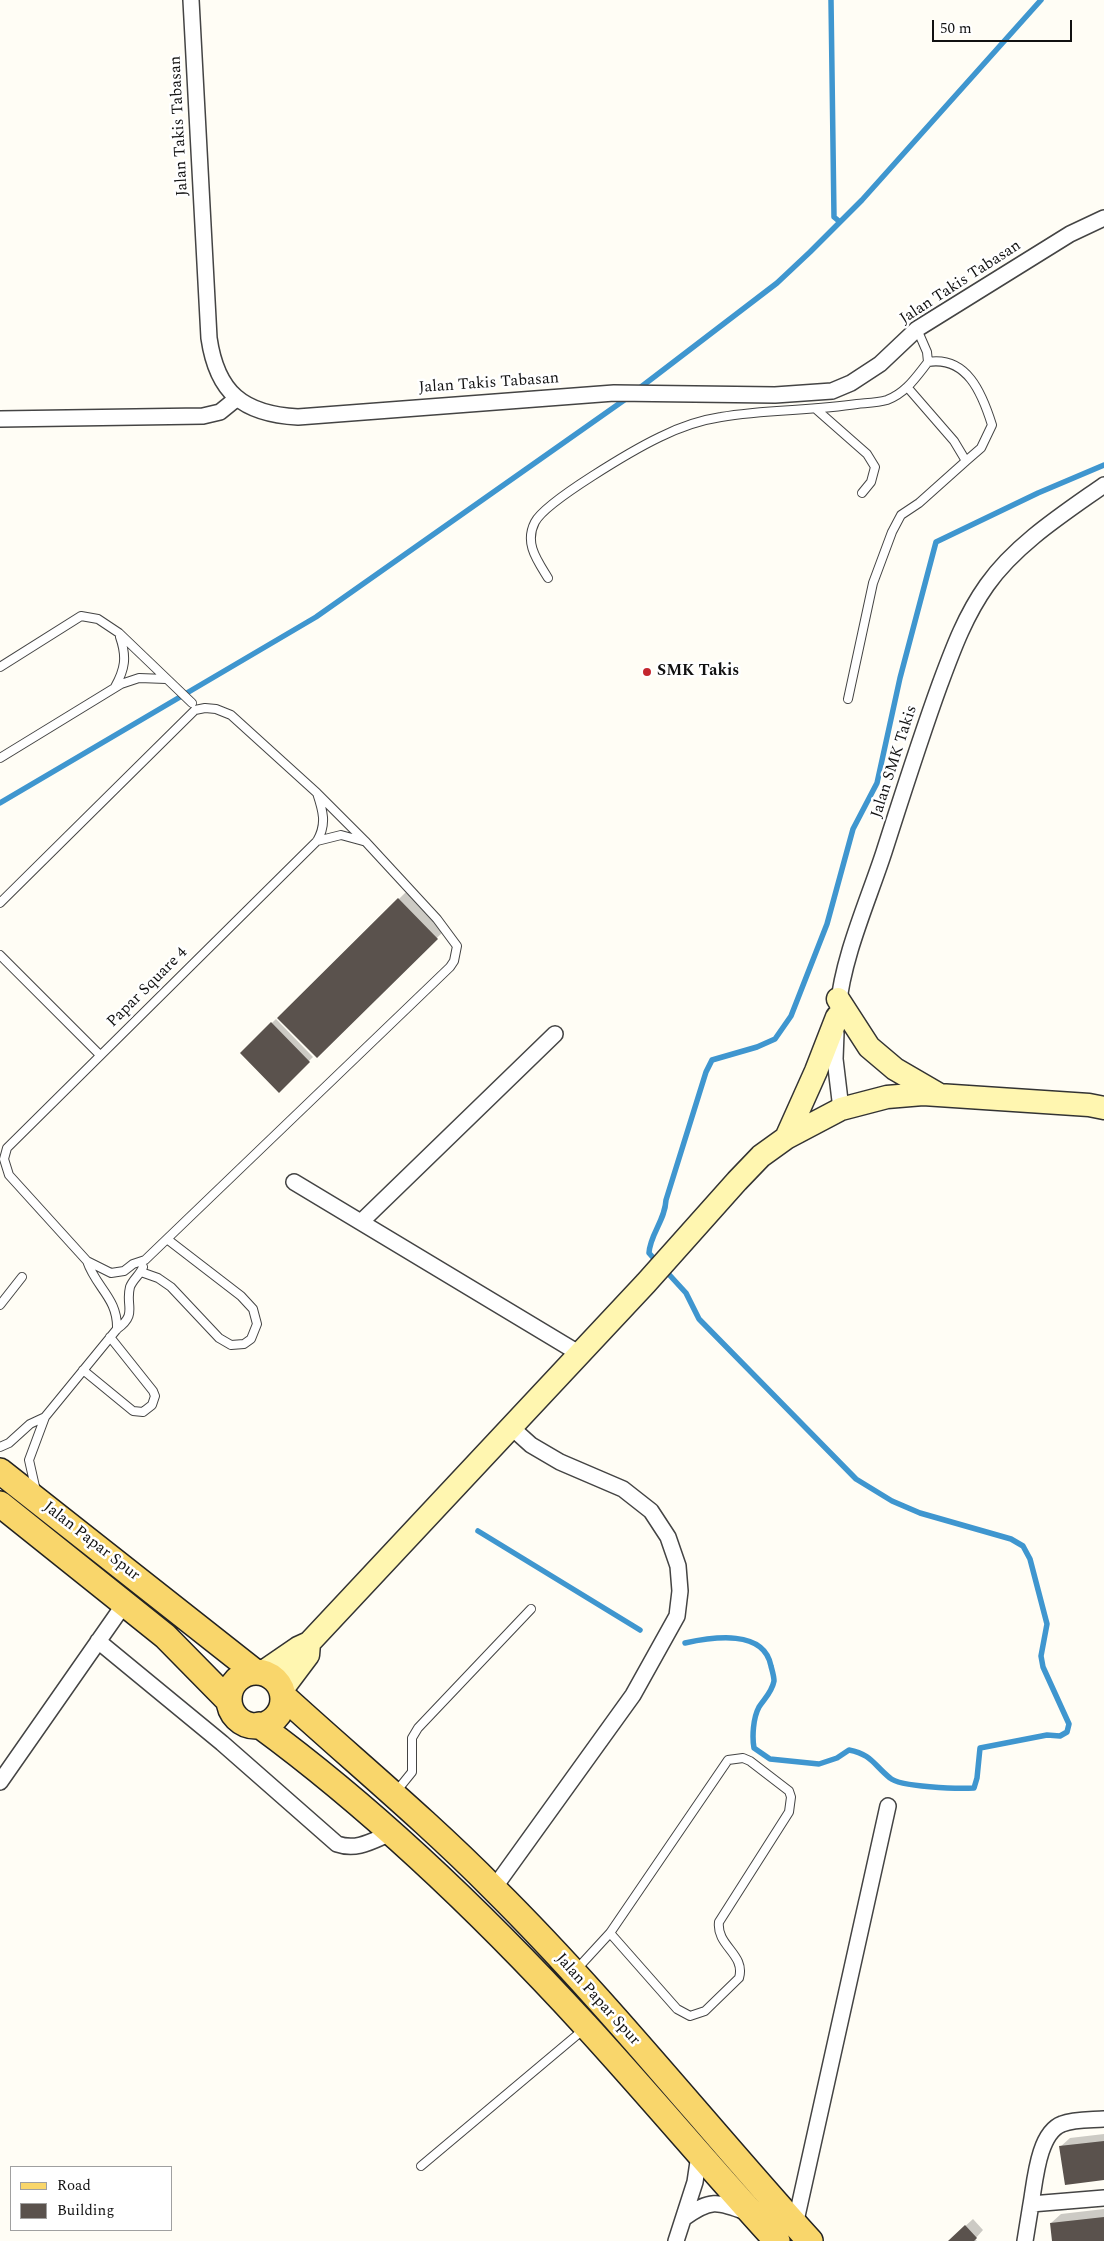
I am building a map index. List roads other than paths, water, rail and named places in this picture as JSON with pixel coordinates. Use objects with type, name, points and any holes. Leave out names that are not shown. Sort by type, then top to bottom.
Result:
[{"type":"main road","points":[[837,1008],[869,1047],[890,1065],[939,1095]]},
{"type":"main road","points":[[786,1138],[816,1071],[837,1008]]},
{"type":"main road","points":[[259,1672],[271,1676],[282,1693],[282,1704],[274,1718],[259,1725],[242,1722],[231,1709],[229,1701],[233,1684],[238,1678],[259,1672],[298,1648],[310,1643],[646,1283],[737,1181],[761,1156],[786,1138],[841,1109],[887,1097],[923,1094],[1089,1105],[1104,1108]]},
{"type":"main road","name":"Jalan Papar Spur","points":[[0,1471],[181,1614],[259,1672]]},
{"type":"main road","points":[[0,1504],[165,1636],[229,1701]]},
{"type":"main road","points":[[282,1693],[308,1655],[310,1643]]},
{"type":"main road","name":"Jalan Papar Spur","points":[[282,1693],[494,1888],[574,1973],[718,2134],[794,2236]]},
{"type":"main road","name":"Jalan Papar Spur","points":[[259,1725],[354,1799],[470,1905],[587,2027],[752,2214],[794,2236]]},
{"type":"street","name":"Jalan Takis Tabasan","points":[[191,0],[209,338],[212,360],[222,383],[236,399],[255,409],[276,416],[298,417],[614,394],[775,395],[832,391],[851,383],[880,364],[917,329],[1070,234],[1104,218]]},
{"type":"street","points":[[0,419],[203,416],[220,412],[236,399]]},
{"type":"street","name":"Jalan SMK Takis","points":[[841,1109],[835,1059],[837,1008],[848,962],[956,641],[972,606],[988,583],[1011,558],[1054,520],[1104,485]]},
{"type":"street","points":[[361,1222],[555,1034]]},
{"type":"street","points":[[294,1182],[580,1354]]},
{"type":"street","points":[[494,1888],[633,1696],[677,1616],[680,1591],[678,1566],[668,1538],[651,1511],[624,1489],[560,1462],[532,1445],[511,1427]]},
{"type":"street","points":[[0,1782],[125,1603]]},
{"type":"street","points":[[98,1641],[222,1743],[337,1844],[348,1848],[358,1847],[390,1833]]},
{"type":"street","points":[[794,2236],[888,1806]]},
{"type":"street","points":[[1024,2241],[1041,2151],[1050,2132],[1056,2127],[1070,2122],[1104,2119]]},
{"type":"street","points":[[676,2241],[695,2182],[699,2155]]},
{"type":"street","points":[[1031,2204],[1104,2198]]},
{"type":"street","points":[[684,2218],[703,2205],[714,2202],[752,2214]]},
{"type":"lane","points":[[548,578],[535,558],[530,543],[535,522],[556,502],[589,478],[660,437],[719,417],[817,410],[887,400],[908,388],[928,362],[927,352],[917,329]]},
{"type":"lane","points":[[848,699],[873,583],[892,532],[901,515],[926,497],[981,448],[992,424],[985,403],[973,379],[942,360],[928,362]]},
{"type":"lane","points":[[908,388],[954,441],[966,461]]},
{"type":"lane","points":[[817,410],[867,454],[875,467],[871,482],[862,493]]},
{"type":"lane","points":[[0,667],[81,616],[98,618],[119,633],[192,703],[231,715],[317,793],[437,919],[457,946],[454,960],[145,1260],[134,1264],[124,1271],[111,1273],[86,1261]]},
{"type":"lane","points":[[114,689],[125,666],[124,647],[119,633]]},
{"type":"lane","points":[[0,758],[114,689],[139,678],[169,682]]},
{"type":"lane","points":[[0,903],[192,703]]},
{"type":"lane","name":"Papar Square 4","points":[[2,1158],[14,1139],[317,841],[322,833],[324,819],[317,793]]},
{"type":"lane","points":[[317,841],[341,835],[365,842]]},
{"type":"lane","points":[[0,955],[100,1055]]},
{"type":"lane","points":[[2,1158],[9,1175],[86,1261],[92,1275],[116,1310],[117,1329]]},
{"type":"lane","points":[[141,1272],[158,1278],[172,1287],[218,1338],[231,1344],[244,1344],[251,1339],[257,1324],[253,1309],[167,1239]]},
{"type":"lane","points":[[39,1501],[29,1468],[29,1460],[44,1417],[110,1337],[126,1322],[129,1316],[130,1288],[141,1272],[145,1260]]},
{"type":"lane","points":[[0,1305],[22,1277]]},
{"type":"lane","points":[[83,1370],[133,1411],[143,1412],[152,1405],[155,1396],[153,1391],[110,1337]]},
{"type":"lane","points":[[0,1447],[16,1437],[30,1424],[44,1417]]},
{"type":"lane","points":[[394,1795],[412,1772],[412,1738],[418,1728],[531,1609]]},
{"type":"lane","points":[[574,1973],[610,1933],[728,1760],[735,1757],[750,1761],[789,1791],[791,1797],[788,1812],[719,1922],[719,1934],[740,1964],[739,1978],[705,2011],[690,2016],[677,2009],[610,1933]]},
{"type":"lane","points":[[421,2166],[587,2027]]},
{"type":"waterway","points":[[831,0],[834,217],[840,222]]},
{"type":"waterway","points":[[637,390],[777,283],[810,252],[862,200],[1041,0]]},
{"type":"waterway","points":[[0,803],[316,617],[630,396]]},
{"type":"waterway","points":[[657,1262],[649,1253],[650,1246],[663,1214],[706,1072],[712,1060],[757,1047],[775,1039],[791,1016],[827,924],[853,829],[877,783],[900,678],[936,542],[1038,493],[1104,465]]},
{"type":"waterway","points":[[664,1269],[686,1293],[699,1319],[856,1479],[892,1501],[920,1513],[1011,1539],[1023,1546],[1030,1559],[1047,1624],[1041,1656],[1043,1667],[1069,1724],[1067,1732],[1060,1736],[1047,1735],[980,1748],[974,1788],[930,1787],[905,1784],[890,1778],[867,1757],[849,1750],[837,1758],[819,1764],[770,1759],[754,1748],[753,1739],[757,1711],[770,1692],[774,1681],[766,1654],[759,1646],[736,1638],[709,1639],[685,1643]]},
{"type":"waterway","points":[[478,1531],[640,1630]]},
{"type":"place","name":"SMK Takis","points":[[647,672]]}]
